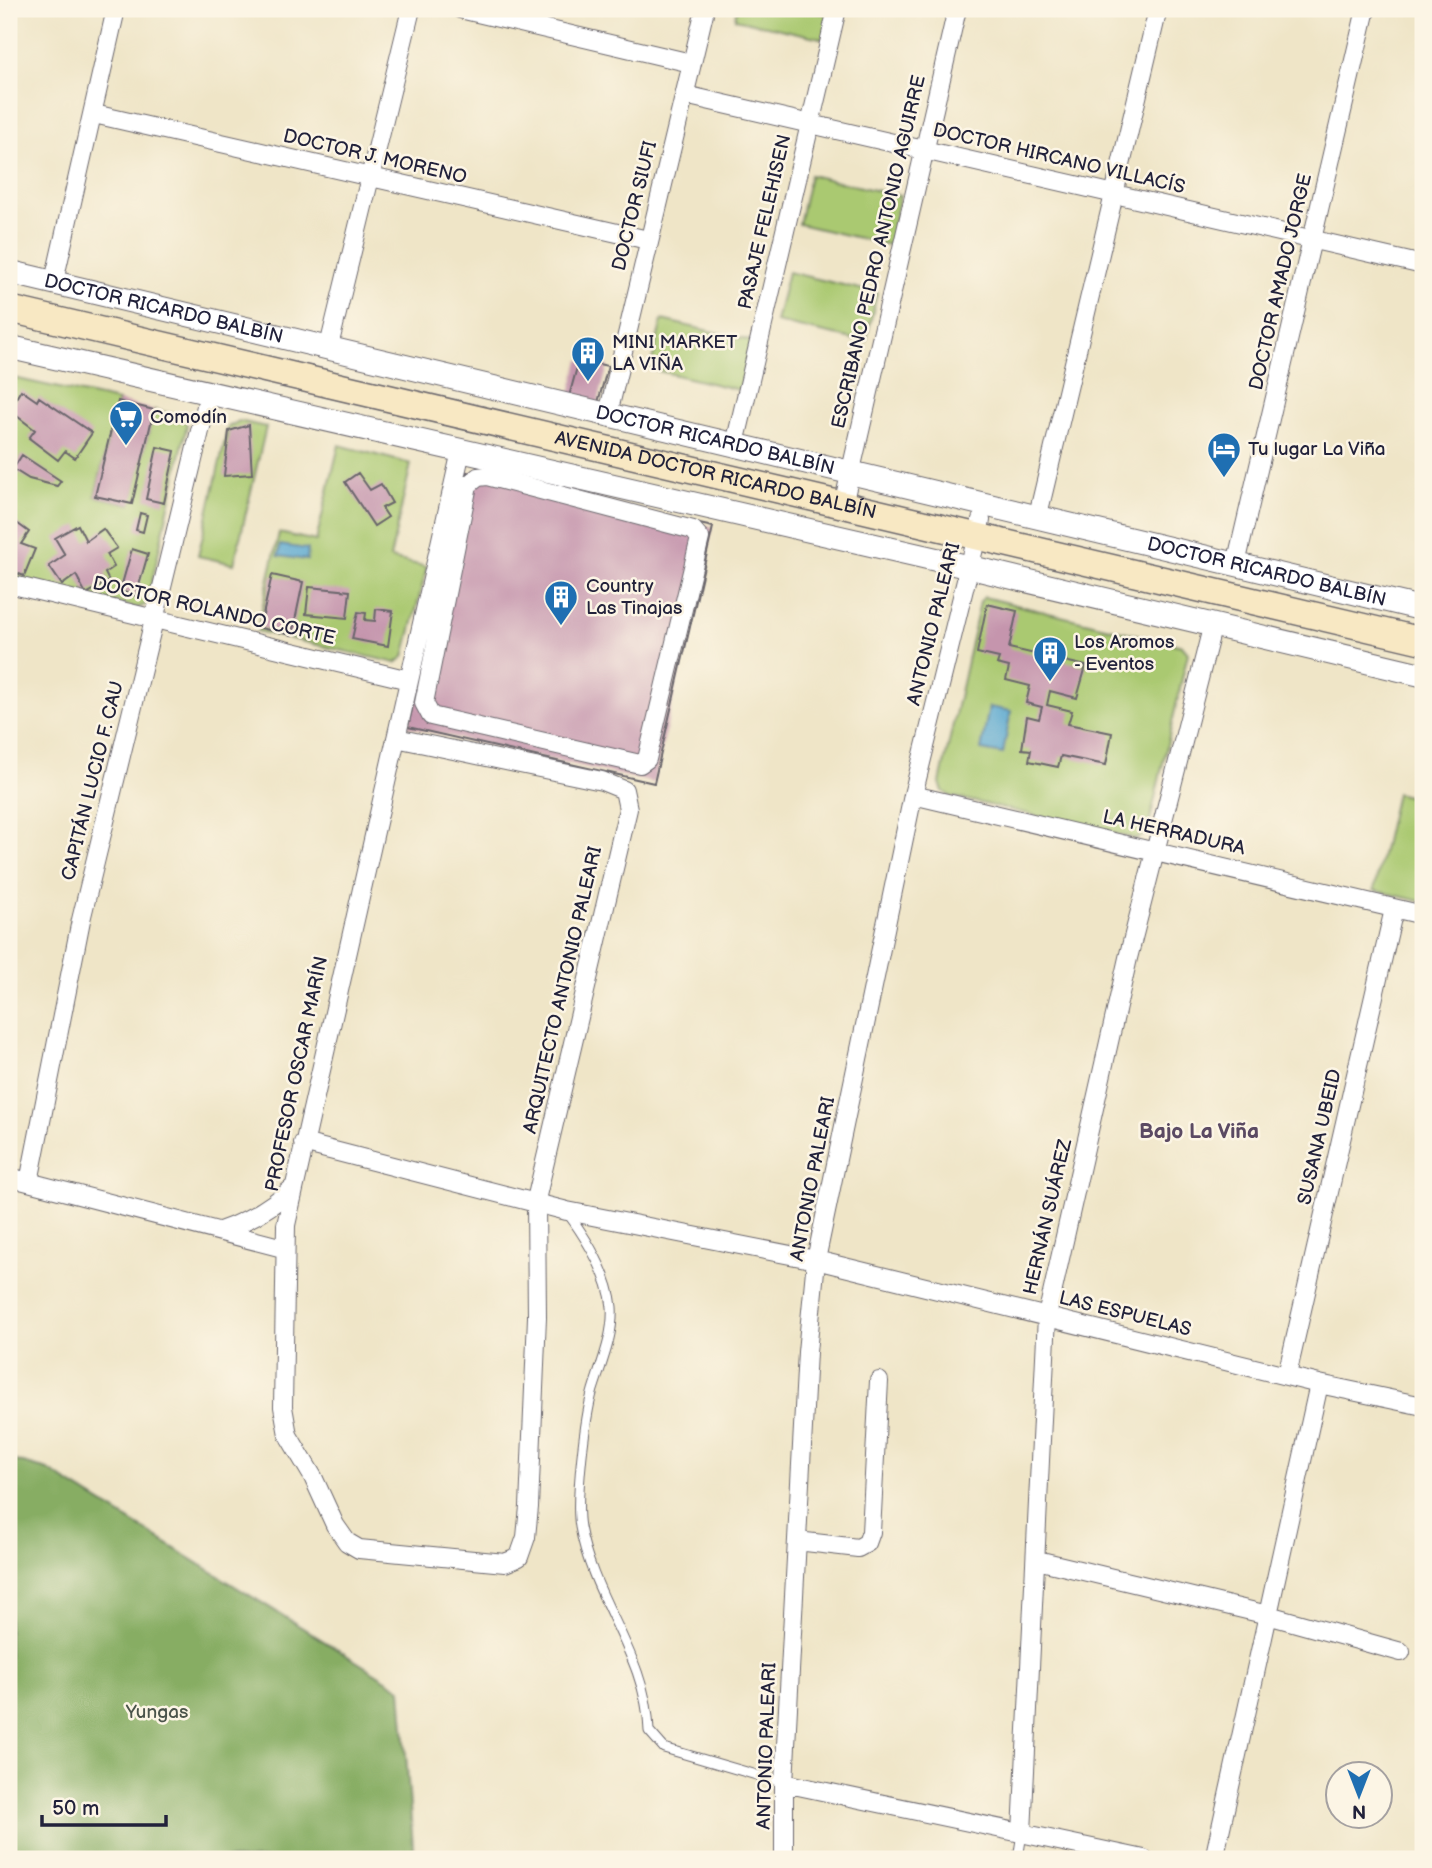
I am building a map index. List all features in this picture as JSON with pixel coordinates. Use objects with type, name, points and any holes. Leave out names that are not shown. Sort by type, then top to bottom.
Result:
[{"type":"main road","name":"AVENIDA DOCTOR RICARDO BALBÍN","points":[[9,294],[846,489],[979,528],[1423,641]]},
{"type":"main road","name":"AVENIDA DOCTOR RICARDO BALBÍN","points":[[9,309],[846,489]]},
{"type":"main road","name":"AVENIDA DOCTOR RICARDO BALBÍN","points":[[979,528],[1423,624]]},
{"type":"street","points":[[54,282],[116,9]]},
{"type":"street","points":[[330,346],[411,9]]},
{"type":"street","points":[[460,9],[691,63]]},
{"type":"street","name":"DOCTOR SIUFI","points":[[608,415],[705,9]]},
{"type":"street","name":"PASAJE FELEHISEN","points":[[735,444],[837,9]]},
{"type":"street","name":"ESCRIBANO PEDRO ANTONIO AGUIRRE","points":[[846,489],[957,9]]},
{"type":"street","points":[[1037,519],[1158,9]]},
{"type":"street","name":"DOCTOR AMADO JORGE","points":[[1236,564],[1366,9]]},
{"type":"street","name":"DOCTOR HIRCANO VILLACÍS","points":[[685,95],[1116,192],[1423,265]]},
{"type":"street","name":"DOCTOR J. MORENO","points":[[94,114],[648,240]]},
{"type":"street","name":"DOCTOR RICARDO BALBÍN","points":[[9,272],[735,444],[846,489],[1037,519],[1423,609]]},
{"type":"street","points":[[9,347],[461,451],[590,492],[693,530],[700,538],[647,759],[640,764],[431,716],[424,703],[468,485],[478,477],[487,476],[590,492],[969,567],[1423,675]]},
{"type":"street","name":"CAPITÁN LUCIO F. CAU","points":[[29,1182],[81,920],[209,394]]},
{"type":"street","name":"PROFESOR OSCAR MARÍN","points":[[461,451],[294,1187],[283,1248],[283,1407],[288,1435],[313,1477],[335,1525],[347,1542],[359,1549],[505,1563]]},
{"type":"street","name":"ANTONIO PALEARI","points":[[784,1859],[784,1783],[816,1261],[914,795],[979,528]]},
{"type":"street","name":"DOCTOR ROLANDO CORTE","points":[[9,584],[409,680]]},
{"type":"street","name":"HERNÁN SUÁREZ","points":[[1022,1833],[1047,1316],[1155,850],[1213,624]]},
{"type":"street","name":"ARQUITECTO ANTONIO PALEARI","points":[[396,738],[602,781],[624,790],[628,808],[536,1200],[537,1317],[529,1507],[526,1537],[519,1557],[505,1563]]},
{"type":"street","name":"LA HERRADURA","points":[[914,795],[1423,915]]},
{"type":"street","name":"SUSANA UBEID","points":[[1287,1375],[1394,909]]},
{"type":"street","name":"LAS ESPUELAS","points":[[303,1143],[567,1210],[816,1261],[1319,1384],[1423,1406]]},
{"type":"street","points":[[9,1177],[283,1248]]},
{"type":"street","points":[[220,1231],[249,1221],[294,1187]]},
{"type":"street","points":[[797,1541],[858,1548],[867,1543],[871,1532],[879,1381]]},
{"type":"street","points":[[1214,1859],[1319,1384]]},
{"type":"street","points":[[1037,1560],[1268,1615],[1401,1652]]},
{"type":"street","points":[[784,1783],[1144,1859]]},
{"type":"lane","points":[[567,1210],[593,1253],[612,1308],[611,1327],[592,1393],[579,1524],[588,1562],[603,1599],[638,1668],[648,1705],[649,1731],[664,1748],[784,1783]]},
{"type":"lane","points":[[1018,1859],[1022,1833]]},
{"type":"green space","points":[[737,9],[802,9],[831,15],[825,39],[735,19]]},
{"type":"green space","points":[[810,175],[900,196],[889,245],[799,224]]},
{"type":"green space","points":[[788,272],[877,293],[866,342],[776,322]]},
{"type":"green space","points":[[662,320],[752,341],[740,390],[650,369]]},
{"type":"green space","points":[[9,377],[118,401],[95,496],[131,504],[154,410],[182,416],[187,425],[147,604],[138,608],[9,578]]},
{"type":"green space","points":[[239,421],[266,427],[234,564],[198,556],[228,427]]},
{"type":"green space","points":[[339,445],[411,464],[390,558],[427,567],[404,657],[396,663],[257,631],[279,533],[316,541]]},
{"type":"green space","points":[[984,597],[1182,646],[1188,653],[1147,833],[1137,839],[950,796],[943,791],[940,783],[980,602]]},
{"type":"green space","points":[[1396,793],[1423,800],[1423,902],[1374,890]]},
{"type":"green space","name":"Yungas","points":[[9,1459],[48,1470],[401,1689],[414,1859],[9,1859]]},
{"type":"water","points":[[280,545],[308,549],[307,560],[278,556]]},
{"type":"water","points":[[989,707],[1011,711],[1003,754],[981,750]]},
{"type":"building","name":"MINI MARKET LA VIÑA","points":[[579,360],[608,366],[597,406],[568,400]]},
{"type":"building","points":[[21,390],[37,401],[39,397],[92,433],[75,458],[65,451],[58,460],[29,438],[35,430],[9,410]]},
{"type":"building","name":"Comodín","points":[[118,401],[154,410],[132,504],[95,496]]},
{"type":"building","points":[[249,425],[252,474],[224,476],[229,431]]},
{"type":"building","points":[[157,447],[175,451],[164,503],[146,499]]},
{"type":"building","points":[[22,455],[61,481],[57,486],[29,479],[13,469]]},
{"type":"building","name":"Country Las Tinajas","points":[[467,472],[713,527],[654,783],[408,727]]},
{"type":"building","points":[[358,473],[370,490],[381,484],[392,503],[382,508],[388,517],[374,526],[345,482]]},
{"type":"building","points":[[140,513],[147,515],[143,532],[136,530]]},
{"type":"building","points":[[14,521],[29,532],[21,544],[35,549],[24,576],[9,570],[9,529]]},
{"type":"building","points":[[78,525],[86,541],[103,529],[117,548],[107,554],[114,567],[105,573],[109,581],[86,594],[76,575],[62,585],[49,566],[65,555],[55,538]]},
{"type":"building","points":[[132,549],[148,554],[136,596],[120,591]]},
{"type":"building","points":[[272,575],[303,582],[292,635],[260,628]]},
{"type":"building","points":[[309,587],[350,591],[347,618],[306,614]]},
{"type":"building","name":"Los Aromos - Eventos","points":[[987,604],[1017,611],[1009,648],[1086,666],[1077,698],[1050,691],[1047,705],[1072,711],[1068,724],[1112,733],[1106,765],[1061,756],[1058,767],[1029,761],[1031,750],[1022,749],[1027,716],[1039,719],[1042,707],[1026,703],[1030,686],[1006,680],[1009,667],[997,664],[999,658],[977,653]]},
{"type":"building","points":[[376,609],[393,611],[388,646],[352,639],[358,612],[366,613],[365,620],[375,621]]},
{"type":"place","name":"MINI MARKET LA VIÑA","points":[[588,383]]},
{"type":"place","name":"Comodín","points":[[126,447]]},
{"type":"place","name":"Tu lugar La Viña","points":[[1224,479]]},
{"type":"place","name":"Country Las Tinajas","points":[[561,627]]},
{"type":"place","name":"Los Aromos - Eventos","points":[[1050,683]]},
{"type":"district","name":"Bajo La Viña","points":[[1199,1131]]}]
